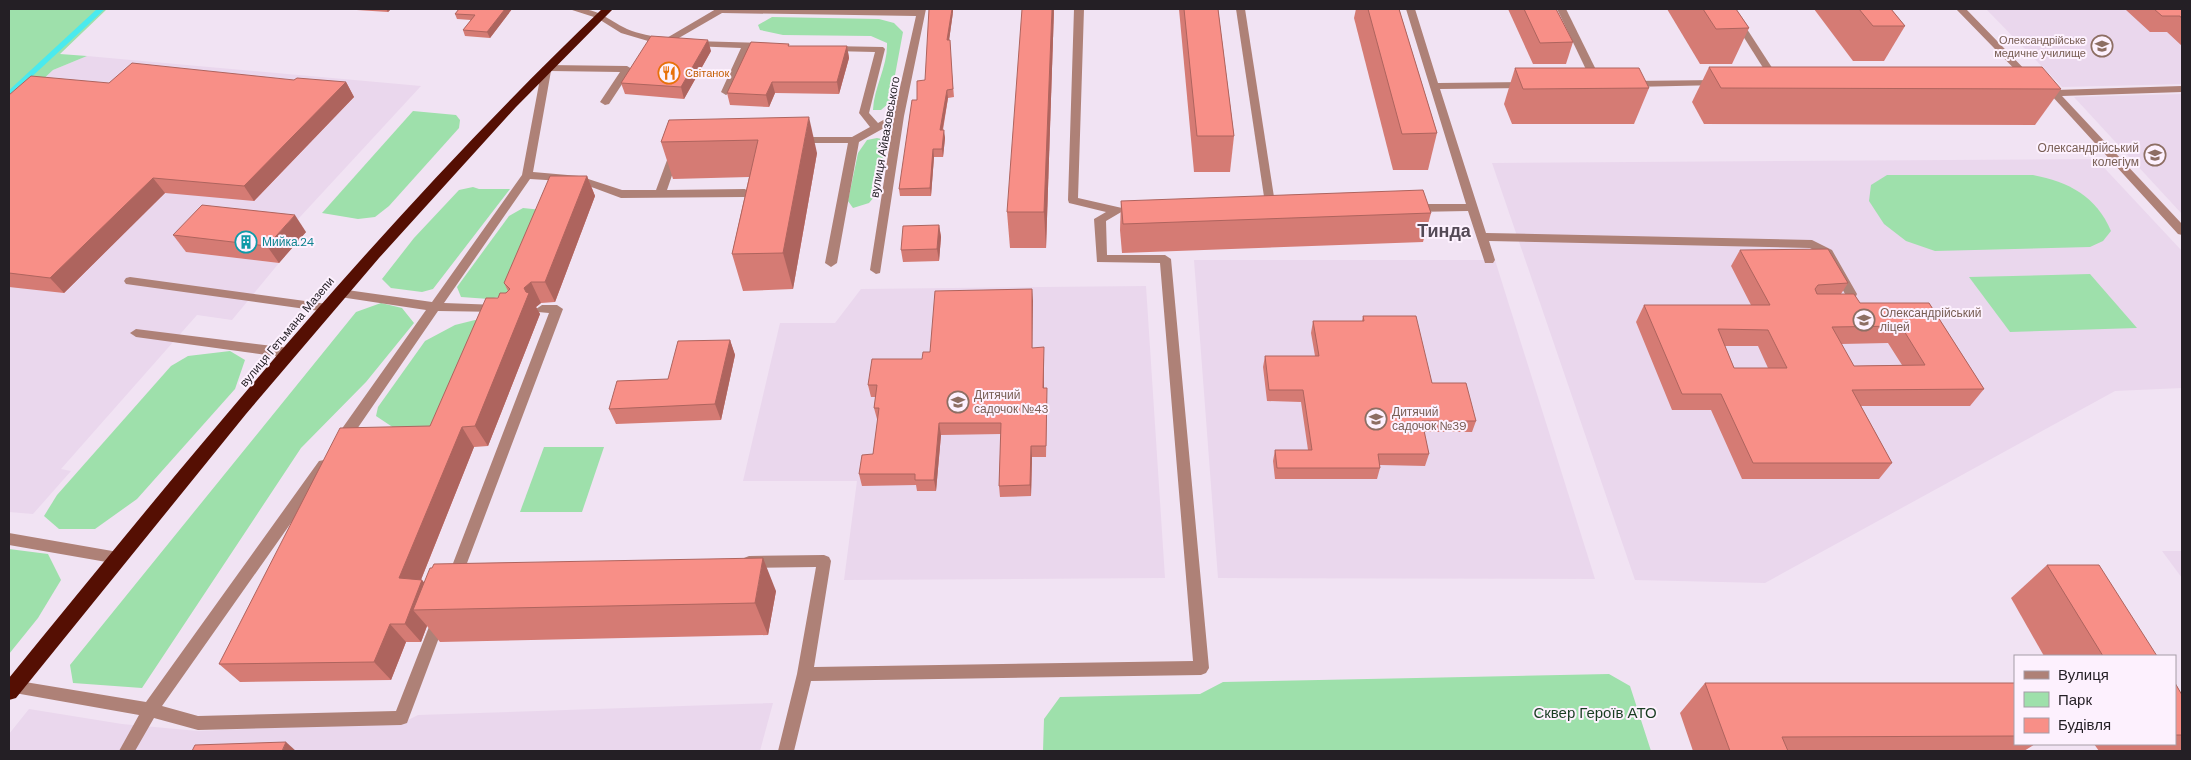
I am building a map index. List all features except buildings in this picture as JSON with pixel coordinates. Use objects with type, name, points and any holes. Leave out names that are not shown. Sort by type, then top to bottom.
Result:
[{"type":"highway","name":"вулиця Гетьмана Мазепи","points":[[11,690],[118,558],[340,293],[434,187],[547,68],[604,12]]},
{"type":"street","points":[[574,9],[604,12],[624,31],[665,42],[776,46]]},
{"type":"street","points":[[805,674],[1201,668],[1165,258],[1101,259],[1100,219],[1121,211],[1073,200],[1079,9]]},
{"type":"street","points":[[1240,9],[1271,210]]},
{"type":"street","points":[[1410,9],[1489,260]]},
{"type":"street","points":[[1561,9],[1603,84],[1727,83]]},
{"type":"street","points":[[1730,9],[1777,83]]},
{"type":"street","points":[[1961,9],[2034,84],[2054,93],[2182,232]]},
{"type":"street","points":[[665,42],[720,10],[921,11]]},
{"type":"street","name":"вулиця Айвазовського","points":[[876,270],[899,116],[921,11]]},
{"type":"street","points":[[726,92],[748,46]]},
{"type":"street","points":[[823,48],[880,49],[864,113],[876,128]]},
{"type":"street","points":[[127,751],[150,710],[437,307],[527,175],[547,68],[627,69],[605,102]]},
{"type":"street","points":[[2014,84],[2034,84]]},
{"type":"street","points":[[1434,86],[1539,85]]},
{"type":"street","points":[[2054,93],[2182,89]]},
{"type":"street","points":[[786,140],[854,140],[899,116]]},
{"type":"street","points":[[660,194],[679,140]]},
{"type":"street","points":[[830,263],[854,140]]},
{"type":"street","points":[[527,175],[579,179],[621,194],[745,193]]},
{"type":"street","points":[[1406,208],[1473,207]]},
{"type":"street","points":[[1482,237],[1812,244],[1828,253],[1851,294],[1846,306],[1829,306]]},
{"type":"street","points":[[130,281],[327,308]]},
{"type":"street","points":[[340,293],[437,307],[510,309]]},
{"type":"street","points":[[11,690],[150,710],[198,723],[401,718],[557,310],[542,309]]},
{"type":"street","points":[[136,333],[289,353]]},
{"type":"street","points":[[9,539],[118,558]]},
{"type":"street","points":[[738,562],[824,561],[805,674],[786,751]]},
{"type":"street","points":[[459,566],[478,566]]},
{"type":"shaded area","name":"Олександрійське медичне училище","points":[[1986,9],[2182,9],[2182,84],[2062,87]]},
{"type":"shaded area","points":[[87,56],[421,86],[288,230],[186,252],[279,263],[232,320],[197,315],[61,469],[71,471],[33,514],[9,512],[9,111],[53,70]]},
{"type":"shaded area","name":"Олександрійський колегіум","points":[[2182,94],[2182,214],[2074,97]]},
{"type":"shaded area","name":"Олександрійський ліцей","points":[[2096,159],[2182,251],[2182,388],[2115,391],[1765,583],[1635,580],[1492,163]]},
{"type":"shaded area","name":"Дитячий садочок №39","points":[[1194,260],[1495,260],[1595,579],[1218,578]]},
{"type":"shaded area","name":"Дитячий садочок №43","points":[[1146,286],[1165,578],[844,580],[857,481],[743,481],[780,323],[835,323],[861,289]]},
{"type":"shaded area","points":[[2162,551],[2182,551],[2182,578]]},
{"type":"shaded area","points":[[773,703],[760,751],[9,751],[9,734],[29,709],[122,724],[198,731],[404,722],[418,715]]},
{"type":"green space","points":[[9,9],[107,9],[60,54],[87,56],[53,70],[9,111]]},
{"type":"green space","points":[[772,17],[879,19],[894,23],[903,32],[890,102],[881,110],[873,110],[887,52],[887,43],[871,36],[783,35],[760,30],[758,25]]},
{"type":"green space","points":[[413,111],[456,115],[460,120],[459,128],[389,206],[375,217],[358,219],[322,213]]},
{"type":"green space","points":[[877,138],[886,140],[879,191],[869,203],[853,208],[848,201],[858,153],[867,140]]},
{"type":"green space","points":[[1887,175],[2033,175],[2046,178],[2080,192],[2098,208],[2111,231],[2103,241],[2090,247],[1935,251],[1906,241],[1884,224],[1869,201],[1871,185]]},
{"type":"green space","points":[[473,187],[479,189],[510,189],[433,289],[422,292],[391,288],[382,279],[414,238],[459,190]]},
{"type":"green space","points":[[523,208],[542,210],[511,294],[489,299],[461,297],[457,287],[509,216]]},
{"type":"green space","points":[[2090,274],[2137,328],[2010,332],[1969,277]]},
{"type":"green space","points":[[381,303],[402,308],[414,323],[366,382],[301,448],[142,688],[73,683],[70,665],[356,312]]},
{"type":"green space","points":[[475,320],[490,321],[444,426],[394,428],[376,416],[378,407],[425,341],[455,325]]},
{"type":"green space","points":[[230,351],[245,360],[235,389],[137,499],[95,529],[59,529],[44,516],[57,495],[171,366],[188,356]]},
{"type":"green space","points":[[544,447],[604,447],[582,512],[520,512]]},
{"type":"green space","points":[[9,549],[48,554],[61,580],[38,618],[9,654]]},
{"type":"green space","name":"Сквер Героїв АТО","points":[[1609,674],[1630,686],[1651,751],[1043,751],[1044,719],[1060,697],[1200,694],[1223,682]]},
{"type":"waterway","points":[[9,94],[101,9]]},
{"type":"place","name":"Олександрійське медичне училище","points":[[2102,46]]},
{"type":"place","name":"Світанок","points":[[669,73]]},
{"type":"place","name":"Олександрійський колегіум","points":[[2155,155]]},
{"type":"place","name":"Мийка.24","points":[[246,242]]},
{"type":"place","name":"Олександрійський ліцей","points":[[1864,320]]},
{"type":"place","name":"Дитячий садочок №43","points":[[958,402]]},
{"type":"place","name":"Дитячий садочок №39","points":[[1376,419]]},
{"type":"district","name":"Тинда","points":[[1444,231]]}]
